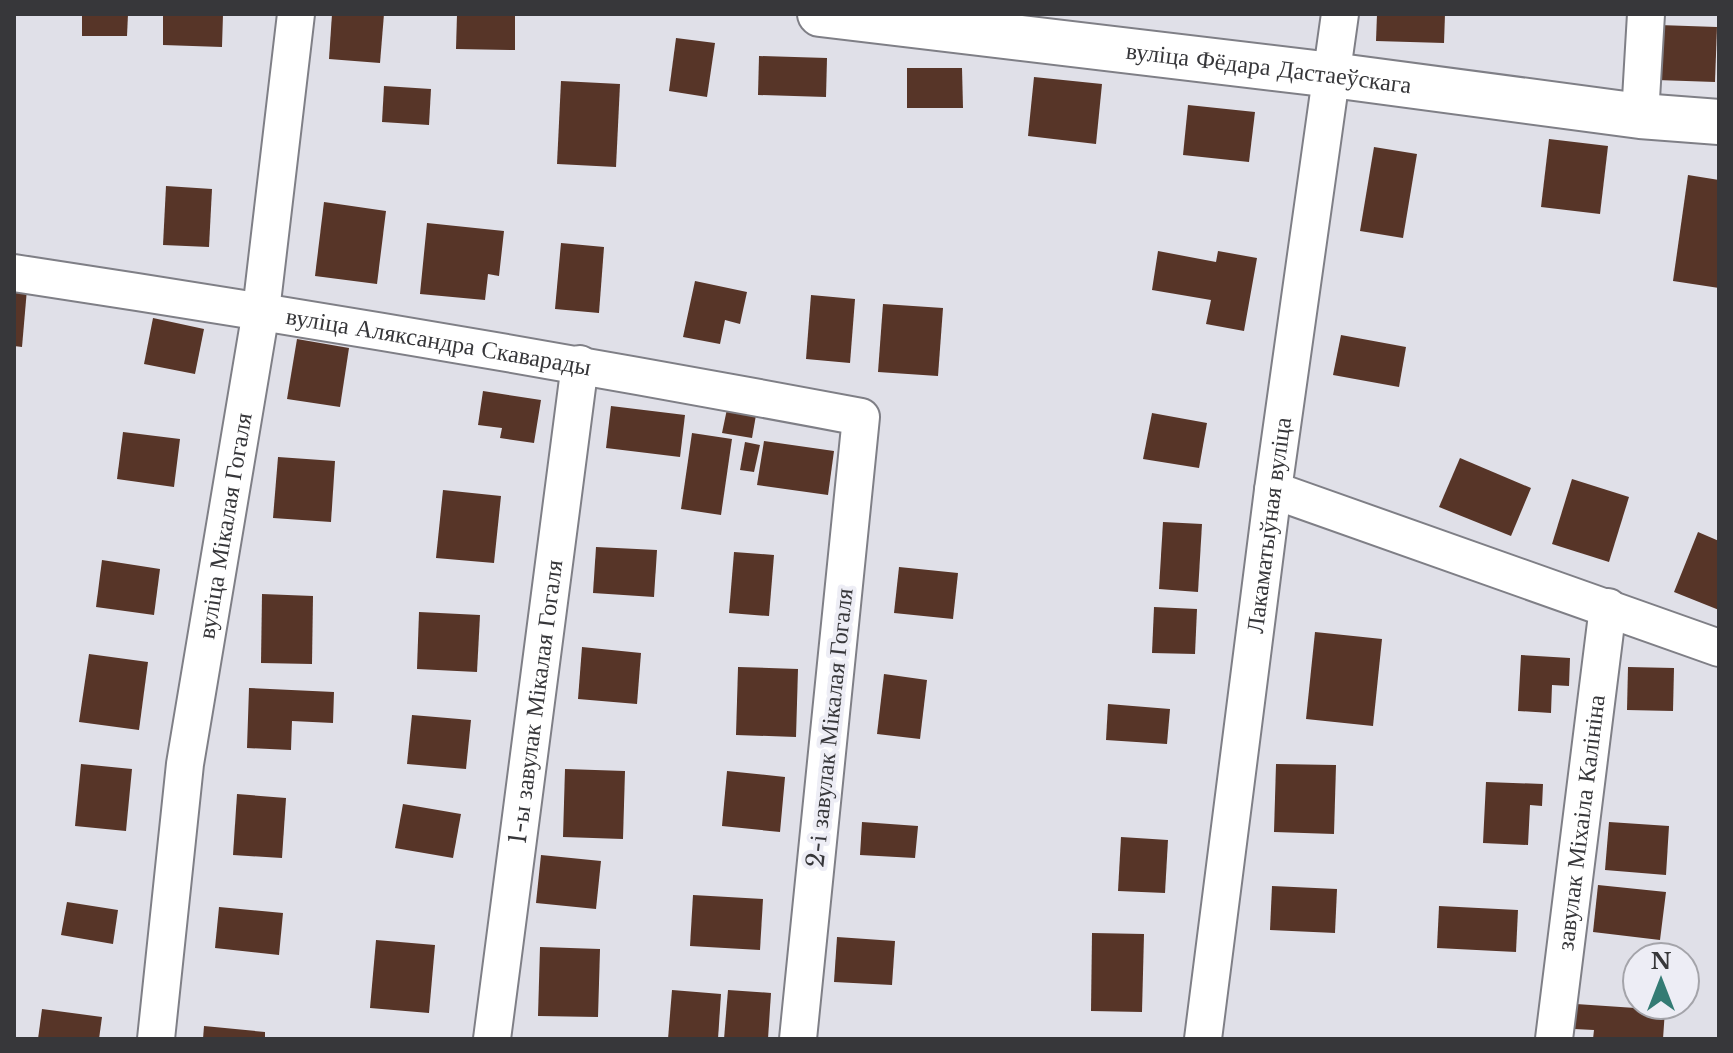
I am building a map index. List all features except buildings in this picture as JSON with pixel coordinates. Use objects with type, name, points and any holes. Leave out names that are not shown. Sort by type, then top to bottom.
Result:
[{"type":"street","name":"вуліца Мікалая Гогаля","points":[[156,1039],[185,764],[261,311],[296,14]]},
{"type":"street","name":"вуліца Фёдара Дастаеўскага","points":[[820,14],[1332,75],[1640,116],[1719,122]]},
{"type":"street","name":"Лакаматыўная вуліца","points":[[1203,1039],[1273,490],[1340,14]]},
{"type":"street","points":[[1640,116],[1646,14]]},
{"type":"street","name":"вуліца Аляксандра Скаварады","points":[[14,273],[580,364],[861,417]]},
{"type":"street","name":"1-ы завулак Мікалая Гогаля","points":[[492,1039],[580,364]]},
{"type":"street","name":"2-і завулак Мікалая Гогаля","points":[[798,1039],[861,417]]},
{"type":"street","points":[[1273,490],[1719,648]]},
{"type":"street","name":"завулак Міхаіла Калініна","points":[[1554,1039],[1608,607]]}]
